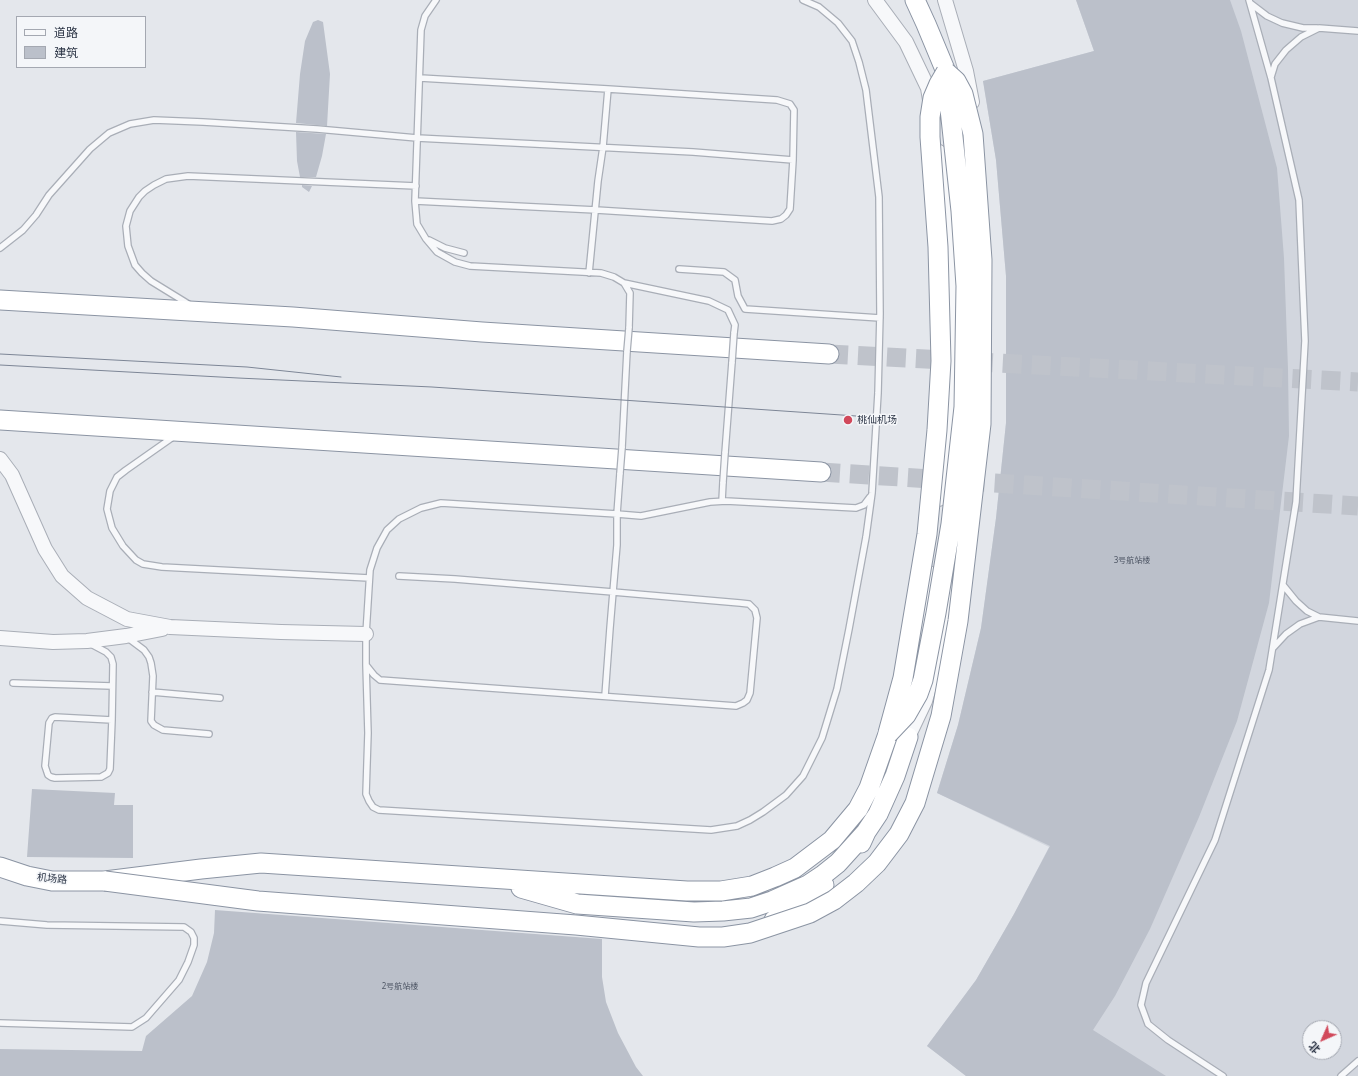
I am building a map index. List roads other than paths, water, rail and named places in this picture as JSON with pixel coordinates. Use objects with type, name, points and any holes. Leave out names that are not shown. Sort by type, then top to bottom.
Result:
[{"type":"highway","points":[[888,734],[906,715],[918,694],[923,680],[951,524],[964,407],[966,286],[946,72],[915,0]]},
{"type":"highway","points":[[105,881],[261,863],[687,891],[721,891],[752,886],[795,868],[817,853],[832,840],[858,809],[869,788],[888,734],[903,678],[926,542],[937,430],[941,361],[938,247],[930,118],[933,98],[946,72]]},
{"type":"highway","points":[[105,881],[258,901],[576,925],[692,937],[723,937],[750,933],[810,913],[834,900],[877,864],[899,834],[915,803],[941,716],[958,621],[981,416],[982,260],[973,134],[968,109],[963,94],[956,81],[946,72]]},
{"type":"highway","points":[[0,300],[293,317],[498,333],[829,354]]},
{"type":"highway","points":[[0,420],[821,472]]},
{"type":"highway","points":[[481,877],[577,904],[694,912],[751,908],[772,902],[808,885],[824,875],[838,863],[866,832],[878,814],[893,782],[908,737]]},
{"type":"highway","points":[[750,933],[803,904],[835,875],[858,851],[866,832]]},
{"type":"highway","name":"机场路","points":[[0,867],[27,876],[52,881],[105,881]]},
{"type":"street","points":[[875,0],[906,42],[928,88],[950,215],[952,398],[908,737]]},
{"type":"street","points":[[908,737],[925,701],[938,657],[962,538],[985,390],[986,239],[975,119],[966,71],[945,0]]},
{"type":"street","points":[[0,460],[12,475],[45,549],[62,576],[87,598],[127,619],[170,627],[366,634]]},
{"type":"street","points":[[0,638],[53,642],[87,641],[126,636],[170,627]]},
{"type":"lane","points":[[436,0],[425,16],[421,30],[415,201],[418,224],[426,239],[437,252],[455,262],[470,266],[601,273],[614,277],[624,283],[709,301],[728,310],[735,325],[722,501]]},
{"type":"lane","points":[[803,0],[819,7],[838,23],[852,41],[866,90],[879,197],[880,318],[878,393],[872,493],[866,538],[837,689],[822,738],[802,776],[786,795],[750,820],[737,826],[711,830],[379,810],[373,807],[369,802],[366,794],[368,733],[366,634],[369,578],[376,548],[387,530],[398,519],[421,508],[441,503],[641,516],[722,501],[856,508],[864,505],[872,493]]},
{"type":"lane","points":[[1250,2],[1267,16],[1282,23],[1303,28],[1358,31]]},
{"type":"lane","points":[[1223,1076],[1168,1040],[1148,1024],[1141,1005],[1146,982],[1215,840],[1269,670],[1296,502],[1305,341],[1299,200],[1271,78],[1250,2]]},
{"type":"lane","points":[[1271,78],[1275,64],[1286,50],[1301,37],[1319,28]]},
{"type":"lane","points":[[415,201],[772,221],[781,219],[790,209],[793,160],[794,110],[790,104],[784,101],[420,78]]},
{"type":"lane","points":[[589,273],[608,89]]},
{"type":"lane","points":[[0,248],[23,230],[36,215],[49,195],[90,149],[109,133],[130,124],[154,120],[317,129],[417,138],[694,152],[793,160]]},
{"type":"lane","points":[[201,312],[151,281],[139,269],[131,256],[126,235],[127,219],[139,197],[154,185],[166,179],[188,176],[416,186]]},
{"type":"lane","points":[[426,239],[445,248],[464,253]]},
{"type":"lane","points":[[679,269],[724,272],[735,280],[738,296],[745,309],[880,318]]},
{"type":"lane","points":[[605,696],[617,545],[629,328],[630,293],[624,283]]},
{"type":"lane","points":[[181,431],[117,477],[110,491],[107,509],[112,528],[123,546],[136,560],[143,564],[162,567],[369,578]]},
{"type":"lane","points":[[366,665],[380,680],[736,706],[747,700],[750,694],[757,618],[755,610],[749,604],[740,602],[399,576]]},
{"type":"lane","points":[[1283,585],[1296,601],[1307,611],[1319,617],[1358,621]]},
{"type":"lane","points":[[1273,648],[1286,634],[1300,624],[1319,617]]},
{"type":"lane","points":[[126,636],[144,650],[149,657],[153,676],[151,721],[154,726],[163,730],[209,734]]},
{"type":"lane","points":[[87,641],[106,652],[111,657],[113,664],[112,720],[110,769],[108,773],[102,777],[55,778],[48,774],[46,766],[49,723],[52,718],[112,720]]},
{"type":"lane","points":[[13,683],[112,686]]},
{"type":"lane","points":[[152,692],[220,698]]},
{"type":"lane","points":[[0,921],[47,925],[184,927],[191,932],[194,938],[194,945],[179,980],[146,1018],[132,1027],[0,1023]]},
{"type":"lane","points":[[1341,1076],[1358,1061]]},
{"type":"tunnel","points":[[829,354],[1358,382]]},
{"type":"tunnel","points":[[821,472],[1358,506]]},
{"type":"tram line","points":[[0,354],[247,367],[341,377]]},
{"type":"tram line","points":[[0,365],[432,387],[856,416]]},
{"type":"place","name":"桃仙机场","points":[[848,420]]}]
